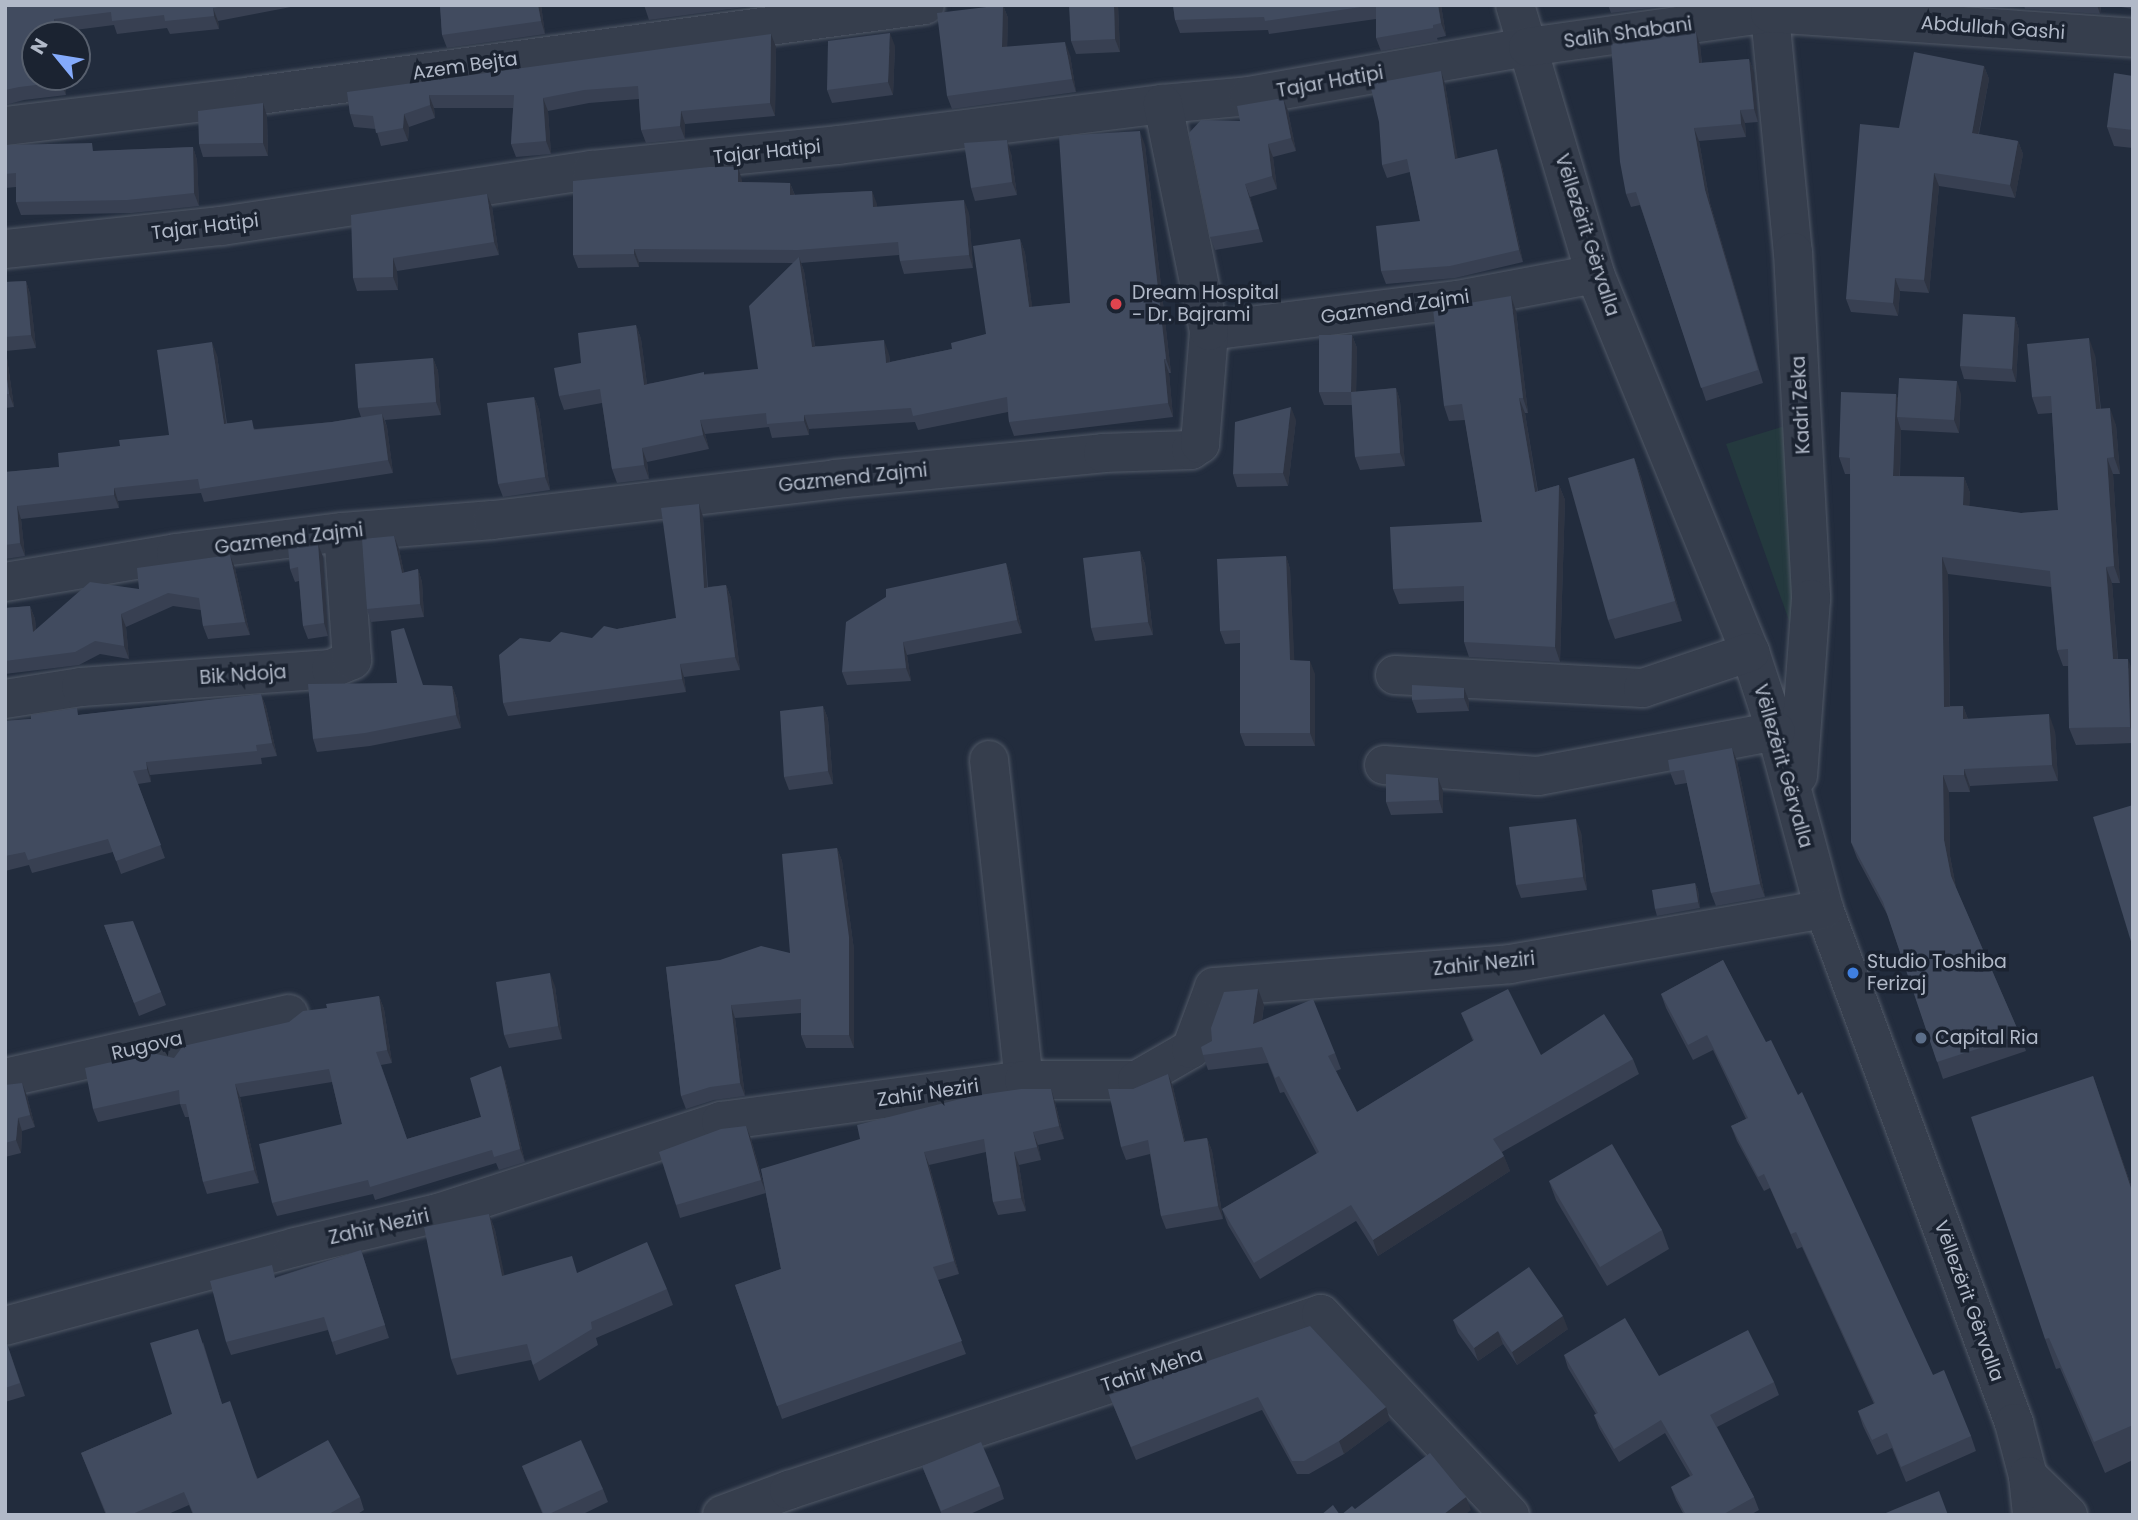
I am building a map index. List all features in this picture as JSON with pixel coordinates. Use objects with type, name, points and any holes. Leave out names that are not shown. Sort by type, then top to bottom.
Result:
[{"type":"street","name":"Azem Bejta","points":[[5,126],[253,96],[926,5]]},
{"type":"street","name":"Vëllezërit Gërvalla","points":[[1515,5],[1595,274],[1750,652],[1776,731],[1824,909],[2014,1423],[2028,1476],[2032,1515]]},
{"type":"street","name":"Salih Shabani","points":[[1528,47],[1770,9]]},
{"type":"street","name":"Abdullah Gashi","points":[[1770,9],[2133,38]]},
{"type":"street","name":"Kadri Zeka","points":[[1770,9],[1793,252],[1811,599],[1795,806]]},
{"type":"street","name":"Tajar Hatipi","points":[[5,249],[221,226],[592,170],[838,145],[1163,104],[1249,96],[1528,47]]},
{"type":"street","points":[[1163,104],[1209,331]]},
{"type":"street","name":"Gazmend Zajmi","points":[[5,582],[176,553],[343,532],[493,520],[835,479],[1102,453],[1191,450],[1200,444],[1209,331],[1458,300],[1595,274]]},
{"type":"street","name":"Bik Ndoja","points":[[5,699],[81,687],[331,669],[352,660],[343,532]]},
{"type":"street","points":[[1395,675],[1643,688],[1750,652]]},
{"type":"street","points":[[1384,765],[1538,776],[1776,731]]},
{"type":"street","points":[[989,760],[1024,1080]]},
{"type":"street","name":"Zahir Neziri","points":[[5,1326],[295,1247],[438,1213],[721,1121],[1024,1080],[1137,1080],[1191,1049],[1214,987],[1510,964],[1824,909]]},
{"type":"street","name":"Rugova","points":[[5,1078],[289,1014]]},
{"type":"street","name":"Tahir Meha","points":[[722,1515],[789,1489],[1321,1314],[1510,1515]]},
{"type":"street","points":[[2028,1476],[2068,1515]]},
{"type":"green space","points":[[1811,418],[1796,640],[1726,444]]},
{"type":"building","points":[[5,5],[229,5],[213,8],[214,16],[165,21],[164,15],[112,21],[111,12],[54,21],[21,21],[21,87],[5,90]]},
{"type":"building","points":[[440,5],[538,5],[541,21],[442,35]]},
{"type":"building","points":[[1003,5],[1002,47],[1065,42],[1072,79],[947,96],[937,13]]},
{"type":"building","points":[[1069,5],[1114,5],[1115,39],[1071,41]]},
{"type":"building","points":[[1173,5],[1375,5],[1265,21],[1264,17],[1175,20]]},
{"type":"building","points":[[1376,5],[1438,5],[1441,23],[1433,25],[1433,28],[1376,38]]},
{"type":"building","points":[[1696,32],[1699,63],[1749,59],[1754,109],[1740,110],[1741,124],[1694,128],[1705,190],[1758,370],[1701,388],[1636,192],[1626,194],[1620,162],[1611,44]]},
{"type":"building","points":[[890,33],[888,82],[827,90],[828,41]]},
{"type":"building","points":[[771,34],[770,103],[681,111],[680,126],[641,130],[638,86],[584,90],[543,98],[546,141],[511,144],[514,95],[429,95],[430,105],[404,114],[403,128],[376,133],[373,116],[350,114],[347,92]]},
{"type":"building","points":[[1914,52],[1984,66],[1972,133],[2018,141],[2010,185],[1934,173],[1924,280],[1895,278],[1893,303],[1846,299],[1860,124],[1899,128]]},
{"type":"building","points":[[1441,71],[1455,159],[1497,149],[1519,250],[1450,266],[1381,271],[1376,226],[1420,221],[1407,159],[1382,165],[1379,122],[1370,84]]},
{"type":"building","points":[[2114,73],[2133,76],[2133,130],[2107,127]]},
{"type":"building","points":[[1283,98],[1291,138],[1268,144],[1272,176],[1245,184],[1259,229],[1210,237],[1189,133],[1201,120],[1240,121],[1237,106]]},
{"type":"building","points":[[263,103],[263,143],[199,144],[198,111]]},
{"type":"building","points":[[1140,131],[1166,359],[1168,403],[1009,422],[1007,397],[913,416],[911,408],[804,415],[804,421],[767,424],[766,413],[700,420],[703,435],[642,448],[644,465],[612,469],[600,389],[559,396],[554,368],[581,363],[578,333],[636,325],[644,385],[704,372],[704,375],[758,369],[749,306],[799,257],[812,347],[884,340],[886,363],[952,349],[951,343],[986,334],[973,246],[1020,239],[1029,307],[1070,303],[1059,136]]},
{"type":"building","points":[[1007,140],[1012,182],[971,188],[964,143]]},
{"type":"building","points":[[92,143],[93,151],[193,147],[194,193],[127,200],[16,202],[16,173],[5,174],[5,145]]},
{"type":"building","points":[[709,167],[738,167],[738,182],[790,183],[790,195],[872,191],[873,207],[964,200],[969,255],[900,261],[898,242],[798,250],[634,249],[634,254],[573,255],[573,181]]},
{"type":"building","points":[[487,194],[494,242],[393,258],[393,277],[353,278],[351,215]]},
{"type":"building","points":[[26,281],[31,335],[5,337],[5,282]]},
{"type":"building","points":[[1511,296],[1523,398],[1519,398],[1535,492],[1559,485],[1555,647],[1464,642],[1464,586],[1393,589],[1390,527],[1482,522],[1462,404],[1444,406],[1433,309]]},
{"type":"building","points":[[1963,314],[2015,317],[2012,369],[1960,366]]},
{"type":"building","points":[[1319,335],[1352,335],[1351,392],[1319,392]]},
{"type":"building","points":[[2089,338],[2096,409],[2110,408],[2114,457],[2107,458],[2114,566],[2106,567],[2113,659],[2128,659],[2130,727],[2069,728],[2068,649],[2057,650],[2050,571],[1942,557],[1944,707],[1963,706],[1963,719],[2049,714],[2052,765],[1964,769],[1964,775],[1943,775],[1944,840],[1951,876],[2020,1035],[1937,1062],[1883,902],[1851,842],[1850,458],[1839,457],[1841,392],[1896,394],[1893,476],[1964,477],[1963,505],[2021,513],[2058,510],[2051,396],[2032,397],[2027,344]]},
{"type":"building","points":[[212,342],[224,424],[252,420],[254,430],[382,414],[388,460],[200,489],[198,479],[114,488],[114,495],[17,506],[20,543],[5,545],[5,472],[59,467],[58,453],[120,446],[119,440],[169,435],[157,350]]},
{"type":"building","points":[[433,358],[436,402],[358,408],[355,364]]},
{"type":"building","points":[[5,364],[9,394],[5,394]]},
{"type":"building","points":[[1899,378],[1957,381],[1954,420],[1897,417]]},
{"type":"building","points":[[1396,388],[1400,453],[1355,457],[1351,392]]},
{"type":"building","points":[[534,397],[545,477],[498,484],[487,403]]},
{"type":"building","points":[[1291,407],[1283,473],[1233,474],[1235,422]]},
{"type":"building","points":[[1634,458],[1675,601],[1608,620],[1568,478]]},
{"type":"building","points":[[699,504],[704,588],[726,585],[735,657],[680,664],[682,679],[503,703],[499,655],[520,638],[550,642],[561,632],[592,638],[604,626],[617,629],[676,618],[661,508]]},
{"type":"building","points":[[394,536],[402,573],[418,569],[420,604],[367,609],[362,539]]},
{"type":"building","points":[[318,544],[324,623],[303,626],[298,567],[290,569],[288,547]]},
{"type":"building","points":[[1140,551],[1148,622],[1091,628],[1083,558]]},
{"type":"building","points":[[230,555],[245,622],[203,626],[199,598],[168,593],[121,614],[124,646],[95,641],[75,652],[5,661],[5,608],[30,606],[33,632],[90,582],[139,589],[137,568]]},
{"type":"building","points":[[1286,556],[1290,660],[1310,661],[1310,733],[1240,733],[1240,630],[1220,631],[1217,559]]},
{"type":"building","points":[[1006,563],[1017,620],[903,642],[906,668],[842,672],[846,622],[886,597],[886,589]]},
{"type":"building","points":[[404,628],[423,685],[452,686],[456,715],[365,733],[313,739],[308,684],[397,683],[391,631]]},
{"type":"building","points":[[1412,685],[1464,688],[1464,698],[1412,700]]},
{"type":"building","points":[[261,694],[272,743],[256,745],[257,751],[146,762],[147,769],[133,771],[161,845],[116,861],[108,839],[28,860],[25,852],[5,856],[5,721],[31,719],[31,715],[77,708],[78,715]]},
{"type":"building","points":[[823,706],[828,771],[784,777],[780,711]]},
{"type":"building","points":[[1732,748],[1760,884],[1711,893],[1684,770],[1670,772],[1668,760]]},
{"type":"building","points":[[1386,774],[1438,778],[1439,800],[1386,802]]},
{"type":"building","points":[[2133,805],[2133,948],[2093,817]]},
{"type":"building","points":[[1576,819],[1583,877],[1516,885],[1509,827]]},
{"type":"building","points":[[837,848],[849,937],[849,1035],[801,1035],[801,999],[731,1005],[740,1083],[710,1087],[681,1096],[666,967],[720,960],[761,946],[790,953],[782,854]]},
{"type":"building","points":[[1695,883],[1698,902],[1655,909],[1652,890]]},
{"type":"building","points":[[133,921],[161,992],[134,1003],[104,925]]},
{"type":"building","points":[[1723,960],[1766,1042],[1771,1040],[1798,1095],[1802,1092],[1933,1375],[1944,1370],[1971,1436],[1901,1467],[1887,1433],[1872,1440],[1858,1411],[1875,1403],[1796,1232],[1791,1234],[1764,1174],[1758,1177],[1731,1126],[1748,1118],[1707,1035],[1688,1045],[1661,994]]},
{"type":"building","points":[[550,973],[558,1026],[504,1035],[496,982]]},
{"type":"building","points":[[1258,989],[1253,1024],[1313,999],[1335,1053],[1328,1056],[1357,1112],[1474,1040],[1461,1013],[1508,989],[1541,1055],[1604,1014],[1633,1059],[1493,1139],[1504,1156],[1373,1240],[1351,1205],[1254,1263],[1222,1209],[1319,1152],[1279,1076],[1275,1078],[1262,1047],[1203,1055],[1201,1047],[1212,1041],[1211,1028],[1224,992]]},
{"type":"building","points":[[379,996],[387,1050],[376,1052],[407,1139],[481,1117],[470,1078],[501,1066],[520,1149],[494,1157],[492,1150],[370,1187],[368,1180],[272,1203],[259,1144],[342,1124],[329,1069],[235,1084],[254,1170],[203,1182],[186,1104],[180,1104],[179,1090],[93,1109],[85,1068],[152,1053],[174,1058],[183,1046],[289,1022],[303,1011],[327,1008],[326,1004]]},
{"type":"building","points":[[1168,1074],[1184,1142],[1207,1138],[1218,1206],[1161,1216],[1148,1140],[1121,1147],[1108,1089],[1133,1089]]},
{"type":"building","points":[[2093,1076],[2133,1194],[2133,1425],[2094,1442],[2049,1338],[2045,1339],[1971,1117]]},
{"type":"building","points":[[22,1083],[30,1115],[18,1118],[16,1140],[5,1143],[5,1085]]},
{"type":"building","points":[[1021,1089],[1051,1089],[1059,1126],[1033,1132],[1037,1147],[1014,1152],[1021,1198],[993,1202],[984,1139],[924,1152],[954,1261],[933,1267],[962,1341],[777,1406],[735,1285],[781,1269],[761,1169],[860,1139],[857,1125],[972,1096]]},
{"type":"building","points":[[746,1126],[761,1180],[676,1205],[659,1152],[721,1129]]},
{"type":"building","points":[[1612,1144],[1662,1230],[1600,1267],[1549,1181]]},
{"type":"building","points":[[489,1214],[502,1276],[572,1256],[577,1273],[647,1242],[667,1289],[591,1322],[592,1329],[533,1365],[527,1344],[451,1359],[424,1227]]},
{"type":"building","points":[[361,1250],[385,1325],[332,1342],[324,1317],[226,1342],[210,1281],[272,1265],[275,1278]]},
{"type":"building","points":[[1529,1267],[1563,1316],[1512,1352],[1498,1331],[1474,1348],[1453,1320]]},
{"type":"building","points":[[1625,1318],[1659,1376],[1748,1330],[1774,1382],[1710,1415],[1754,1497],[1722,1515],[1686,1515],[1671,1487],[1693,1475],[1661,1420],[1614,1449],[1594,1415],[1598,1413],[1564,1355]]},
{"type":"building","points":[[1310,1326],[1386,1407],[1339,1441],[1304,1461],[1292,1461],[1258,1397],[1131,1447],[1109,1395]]},
{"type":"building","points":[[198,1329],[222,1404],[230,1401],[257,1479],[328,1440],[360,1497],[327,1515],[194,1515],[184,1492],[130,1515],[107,1515],[81,1453],[172,1414],[150,1343]]},
{"type":"building","points":[[5,1338],[20,1383],[5,1388]]},
{"type":"building","points":[[581,1440],[603,1489],[544,1515],[522,1466]]},
{"type":"building","points":[[981,1442],[1000,1486],[941,1511],[922,1466]]},
{"type":"building","points":[[1430,1453],[1466,1497],[1443,1515],[1341,1515],[1352,1506],[1355,1509]]},
{"type":"building","points":[[1939,1491],[1948,1515],[1881,1515]]},
{"type":"building","points":[[1333,1505],[1340,1515],[1321,1515]]},
{"type":"place","name":"Dream Hospital - Dr. Bajrami","points":[[1116,304]]},
{"type":"place","name":"Studio Toshiba Ferizaj","points":[[1853,973]]},
{"type":"place","name":"Capital Ria","points":[[1921,1038]]}]
